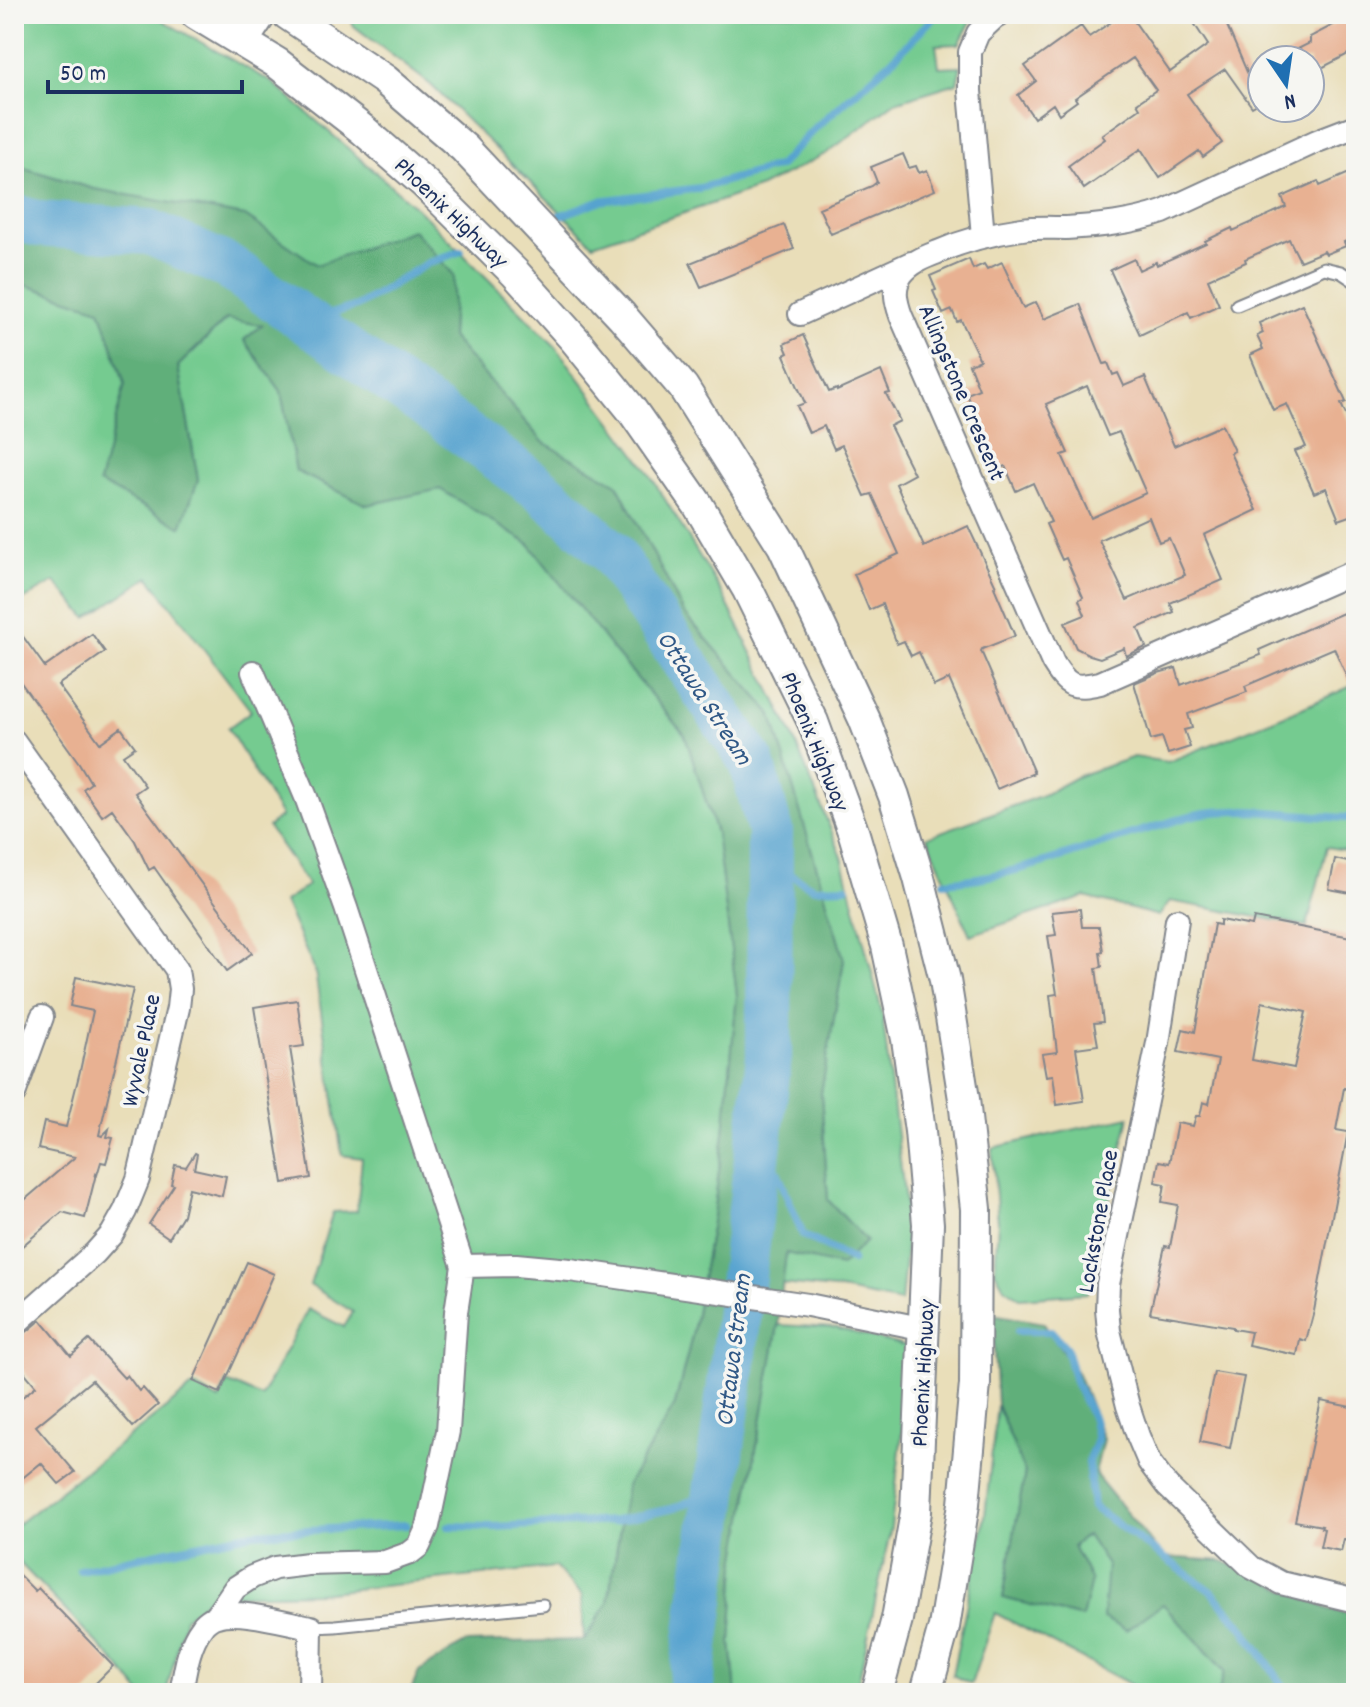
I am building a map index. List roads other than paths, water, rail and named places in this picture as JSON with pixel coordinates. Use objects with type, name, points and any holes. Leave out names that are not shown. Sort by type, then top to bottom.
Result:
[{"type":"main road","name":"Phoenix Highway","points":[[196,14],[277,63],[362,129],[424,183],[515,273],[575,340],[631,409],[698,505],[748,590],[813,722],[854,834],[887,946],[907,1039],[920,1131],[928,1224],[916,1512],[897,1619],[877,1693]]},
{"type":"main road","points":[[243,41],[261,14]]},
{"type":"main road","name":"Phoenix Highway","points":[[299,17],[385,80],[464,148],[622,316],[683,387],[783,546],[864,719],[894,796],[945,980],[964,1099],[976,1209],[975,1384],[964,1504],[944,1627],[926,1693]]},
{"type":"main road","points":[[277,63],[299,17]]},
{"type":"street","points":[[983,236],[970,91],[970,52],[978,33],[1001,14]]},
{"type":"street","points":[[800,314],[916,261],[983,236],[1025,229],[1138,221],[1356,126]]},
{"type":"street","name":"Allingstone Crescent","points":[[916,261],[902,274],[896,285],[896,301],[901,316],[1063,680],[1072,686],[1084,687],[1100,683],[1356,571]]},
{"type":"street","points":[[181,1693],[193,1643],[202,1625],[216,1616],[235,1588],[252,1577],[275,1568],[308,1564],[385,1562],[410,1553],[419,1546],[428,1526],[448,1431],[456,1312],[463,1266],[341,894],[306,797],[253,672]]},
{"type":"street","name":"Wyvale Place","points":[[14,741],[177,970],[180,989],[138,1179],[125,1211],[112,1234],[95,1253],[14,1325]]},
{"type":"street","name":"Lockstone Place","points":[[1177,920],[1158,1043],[1108,1284],[1109,1331],[1128,1406],[1149,1462],[1167,1486],[1251,1567],[1281,1583],[1356,1601]]},
{"type":"street","points":[[14,1094],[42,1017]]},
{"type":"street","points":[[463,1266],[516,1265],[570,1270],[808,1305],[925,1329]]},
{"type":"street","points":[[216,1616],[242,1614],[311,1627],[310,1693]]},
{"type":"lane","points":[[1237,305],[1324,268],[1341,272],[1356,282]]},
{"type":"lane","points":[[311,1627],[543,1605]]},
{"type":"waterway","points":[[559,216],[599,201],[700,188],[779,166],[816,127],[889,63],[937,14]]},
{"type":"waterway","name":"Ottawa Stream","points":[[14,217],[39,224],[150,232],[229,267],[542,490],[611,552],[752,762],[770,831],[769,1057],[690,1693]]},
{"type":"waterway","points":[[306,321],[357,306],[428,263],[461,251]]},
{"type":"waterway","points":[[944,882],[997,875],[1199,814],[1239,811],[1356,817]]},
{"type":"waterway","points":[[770,863],[814,888],[846,887]]},
{"type":"waterway","points":[[759,1140],[770,1154],[803,1235],[852,1260]]},
{"type":"waterway","points":[[1018,1331],[1051,1331],[1066,1348],[1075,1382],[1093,1419],[1097,1440],[1088,1461],[1093,1507],[1211,1591],[1243,1627],[1288,1693]]},
{"type":"waterway","points":[[449,1526],[615,1521],[675,1508],[716,1490]]},
{"type":"waterway","points":[[80,1570],[253,1533],[406,1525]]}]
